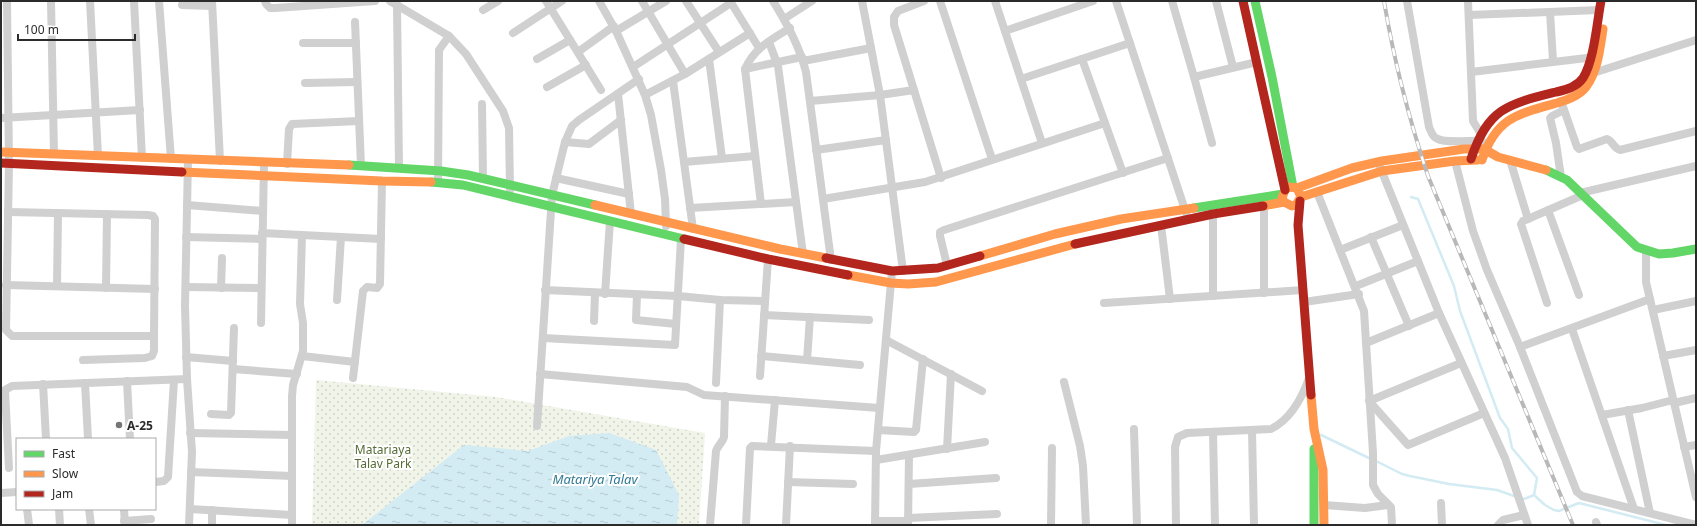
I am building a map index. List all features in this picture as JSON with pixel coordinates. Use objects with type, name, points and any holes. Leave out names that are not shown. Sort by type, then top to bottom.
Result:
[{"type":"main road","points":[[1243,1],[1288,194],[1298,225]]},
{"type":"main road","points":[[1255,1],[1272,77],[1288,194],[1296,205],[1300,199],[1317,192],[1382,171],[1471,159],[1482,160],[1498,157],[1545,169],[1567,180],[1637,246],[1646,251],[1661,255],[1696,249]]},
{"type":"main road","points":[[1482,160],[1486,145],[1499,126],[1509,118],[1563,106],[1581,93],[1589,83],[1593,73],[1593,57],[1601,1]]},
{"type":"main road","points":[[1471,159],[1478,141],[1490,122],[1505,108],[1567,89],[1578,83],[1593,57],[1609,1]]},
{"type":"main road","points":[[5,163],[463,185],[768,259],[891,284],[908,284],[936,282],[1041,252],[1213,214],[1264,206],[1288,194],[1352,168],[1379,162],[1478,141],[1486,145],[1498,157]]},
{"type":"main road","points":[[5,152],[438,170],[510,184],[666,223],[803,254],[892,271],[928,269],[947,265],[1055,234],[1121,219],[1184,208],[1288,194],[1300,199]]},
{"type":"main road","points":[[1300,199],[1298,225],[1314,429],[1314,525]]},
{"type":"main road","points":[[1314,429],[1322,470],[1324,525]]},
{"type":"street","points":[[7,1],[4,268],[6,286],[6,330],[12,336],[154,336]]},
{"type":"street","points":[[51,1],[54,154]]},
{"type":"street","points":[[90,1],[98,156]]},
{"type":"street","points":[[134,1],[142,158]]},
{"type":"street","points":[[159,1],[171,159]]},
{"type":"street","points":[[265,1],[270,8],[375,1]]},
{"type":"street","points":[[483,10],[498,1]]},
{"type":"street","points":[[546,1],[601,90]]},
{"type":"street","points":[[513,33],[562,1]]},
{"type":"street","points":[[599,1],[615,28],[639,79],[651,115],[661,170],[666,223],[665,235]]},
{"type":"street","points":[[642,1],[685,74]]},
{"type":"street","points":[[578,52],[615,28],[648,12],[666,1]]},
{"type":"street","points":[[686,1],[719,52]]},
{"type":"street","points":[[773,1],[790,28],[802,59],[810,101],[831,260]]},
{"type":"street","points":[[784,19],[812,1]]},
{"type":"street","points":[[862,1],[880,95],[903,271]]},
{"type":"street","points":[[922,1],[898,11],[894,17],[894,25],[941,178]]},
{"type":"street","points":[[940,1],[992,159]]},
{"type":"street","points":[[995,1],[1042,143]]},
{"type":"street","points":[[1005,31],[1094,1]]},
{"type":"street","points":[[1116,1],[1188,220]]},
{"type":"street","points":[[1172,1],[1212,143]]},
{"type":"street","points":[[1216,1],[1234,67]]},
{"type":"street","points":[[1407,1],[1429,127],[1432,134],[1436,139],[1478,141],[1478,131],[1473,121],[1468,1]]},
{"type":"street","points":[[393,2],[450,36],[466,54],[503,111],[509,128],[510,196]]},
{"type":"street","points":[[393,2],[399,168]]},
{"type":"street","points":[[633,67],[730,2],[759,48]]},
{"type":"street","points":[[182,5],[212,3],[220,161]]},
{"type":"street","points":[[1469,15],[1599,10]]},
{"type":"street","points":[[1550,12],[1553,61]]},
{"type":"street","points":[[355,22],[361,166]]},
{"type":"street","points":[[761,204],[745,69],[759,48],[790,28]]},
{"type":"street","points":[[645,96],[685,74],[750,33]]},
{"type":"street","points":[[438,183],[439,50],[450,36]]},
{"type":"street","points":[[537,59],[570,40]]},
{"type":"street","points":[[1584,75],[1696,40]]},
{"type":"street","points":[[769,42],[777,63],[803,254]]},
{"type":"street","points":[[303,43],[356,43]]},
{"type":"street","points":[[1021,79],[1130,43]]},
{"type":"street","points":[[745,69],[871,48]]},
{"type":"street","points":[[1471,72],[1593,57]]},
{"type":"street","points":[[709,59],[722,158]]},
{"type":"street","points":[[1082,59],[1123,173]]},
{"type":"street","points":[[1194,76],[1257,62]]},
{"type":"street","points":[[547,87],[586,65]]},
{"type":"street","points":[[537,426],[552,195],[565,142],[572,126],[579,120],[639,79]]},
{"type":"street","points":[[673,80],[693,229]]},
{"type":"street","points":[[304,83],[357,82]]},
{"type":"street","points":[[810,101],[880,95],[914,90]]},
{"type":"street","points":[[618,94],[631,214]]},
{"type":"street","points":[[482,104],[483,178]]},
{"type":"street","points":[[1561,178],[1556,143],[1550,118],[1563,106],[1577,148],[1579,149],[1607,139],[1620,150],[1696,131]]},
{"type":"street","points":[[5,118],[140,110]]},
{"type":"street","points":[[565,142],[589,144],[621,120]]},
{"type":"street","points":[[287,164],[289,129],[292,124],[359,121]]},
{"type":"street","points":[[823,199],[893,188],[941,178],[992,159],[1105,123]]},
{"type":"street","points":[[816,150],[886,140]]},
{"type":"street","points":[[684,162],[755,156]]},
{"type":"street","points":[[947,265],[940,236],[940,232],[944,230],[1168,158]]},
{"type":"street","points":[[188,160],[186,237],[186,357],[191,472],[189,525]]},
{"type":"street","points":[[1510,160],[1528,219]]},
{"type":"street","points":[[1455,161],[1473,231],[1487,270],[1520,347],[1577,492],[1582,496],[1696,525]]},
{"type":"street","points":[[1379,162],[1438,313],[1504,458],[1528,525]]},
{"type":"street","points":[[261,323],[264,163]]},
{"type":"street","points":[[1547,303],[1520,226],[1522,222],[1581,194],[1696,166]]},
{"type":"street","points":[[556,178],[629,194]]},
{"type":"street","points":[[353,378],[363,290],[367,288],[377,288],[380,284],[382,181]]},
{"type":"street","points":[[1317,192],[1357,290],[1364,311],[1372,476],[1375,490],[1391,507],[1392,525]]},
{"type":"street","points":[[690,208],[796,202]]},
{"type":"street","points":[[187,205],[263,212]]},
{"type":"street","points":[[1264,206],[1264,293]]},
{"type":"street","points":[[1548,210],[1579,295]]},
{"type":"street","points":[[5,217],[58,213],[148,215],[154,217],[154,351],[150,358],[83,360]]},
{"type":"street","points":[[57,286],[58,213]]},
{"type":"street","points":[[106,288],[107,214]]},
{"type":"street","points":[[1213,214],[1214,296]]},
{"type":"street","points":[[605,294],[610,221]]},
{"type":"street","points":[[1161,225],[1170,299]]},
{"type":"street","points":[[1340,250],[1403,225]]},
{"type":"street","points":[[186,237],[302,235],[381,239]]},
{"type":"street","points":[[292,525],[292,396],[302,356],[303,334],[300,304],[302,235]]},
{"type":"street","points":[[337,300],[341,237]]},
{"type":"street","points":[[1371,238],[1409,326]]},
{"type":"street","points":[[543,338],[673,346],[675,344],[681,239]]},
{"type":"street","points":[[1646,251],[1645,275],[1696,494]]},
{"type":"street","points":[[221,288],[222,258]]},
{"type":"street","points":[[760,376],[768,259]]},
{"type":"street","points":[[1304,302],[1357,290],[1387,273],[1418,261]]},
{"type":"street","points":[[892,271],[876,451],[875,523],[997,514]]},
{"type":"street","points":[[6,286],[155,288]]},
{"type":"street","points":[[186,287],[261,288]]},
{"type":"street","points":[[546,290],[605,294],[678,296],[720,300],[765,301]]},
{"type":"street","points":[[1104,303],[1303,290]]},
{"type":"street","points":[[594,321],[595,293]]},
{"type":"street","points":[[637,295],[636,320],[676,324]]},
{"type":"street","points":[[1520,347],[1650,299]]},
{"type":"street","points":[[716,383],[720,300]]},
{"type":"street","points":[[1653,310],[1696,301]]},
{"type":"street","points":[[1366,343],[1438,313]]},
{"type":"street","points":[[764,315],[869,320]]},
{"type":"street","points":[[807,360],[810,317]]},
{"type":"street","points":[[211,414],[229,415],[231,413],[234,328]]},
{"type":"street","points":[[1572,329],[1634,509]]},
{"type":"street","points":[[886,340],[982,391]]},
{"type":"street","points":[[1663,356],[1696,350]]},
{"type":"street","points":[[302,356],[355,362]]},
{"type":"street","points":[[761,356],[860,365]]},
{"type":"street","points":[[186,357],[297,374]]},
{"type":"street","points":[[878,430],[914,432],[916,430],[923,359]]},
{"type":"street","points":[[1369,401],[1461,363]]},
{"type":"street","points":[[540,374],[687,388],[704,394],[880,408]]},
{"type":"street","points":[[947,448],[951,374]]},
{"type":"street","points":[[1176,525],[1175,442],[1183,434],[1271,429],[1280,424],[1290,415],[1304,391],[1309,377]]},
{"type":"street","points":[[9,468],[3,394],[12,386],[187,379]]},
{"type":"street","points":[[156,482],[164,481],[168,477],[174,380]]},
{"type":"street","points":[[127,381],[130,438]]},
{"type":"street","points":[[1064,382],[1080,446],[1083,466],[1086,525],[1081,525]]},
{"type":"street","points":[[85,383],[88,438]]},
{"type":"street","points":[[43,384],[46,438]]},
{"type":"street","points":[[710,525],[716,451],[718,445],[723,440],[726,396]]},
{"type":"street","points":[[1602,415],[1696,398]]},
{"type":"street","points":[[772,445],[775,400]]},
{"type":"street","points":[[1369,401],[1408,444],[1484,413]]},
{"type":"street","points":[[1628,410],[1650,513]]},
{"type":"street","points":[[1134,429],[1137,525]]},
{"type":"street","points":[[1252,430],[1254,525]]},
{"type":"street","points":[[1213,432],[1215,525]]},
{"type":"street","points":[[190,433],[292,435]]},
{"type":"street","points":[[876,460],[985,442]]},
{"type":"street","points":[[746,525],[750,448],[754,445],[876,451]]},
{"type":"street","points":[[1684,447],[1696,445]]},
{"type":"street","points":[[786,525],[790,446]]},
{"type":"street","points":[[1052,448],[1052,525]]},
{"type":"street","points":[[908,521],[909,455]]},
{"type":"street","points":[[191,472],[292,476]]},
{"type":"street","points":[[909,484],[996,478]]},
{"type":"street","points":[[788,482],[853,484]]},
{"type":"street","points":[[1,493],[16,492]]},
{"type":"street","points":[[1442,503],[1442,525]]},
{"type":"street","points":[[1324,505],[1365,508],[1388,505]]},
{"type":"street","points":[[190,509],[292,515]]},
{"type":"street","points":[[27,510],[29,525]]},
{"type":"street","points":[[59,510],[60,525]]},
{"type":"street","points":[[90,510],[91,525]]},
{"type":"street","points":[[124,510],[125,523],[151,519]]},
{"type":"street","points":[[212,510],[212,525]]},
{"type":"street","points":[[1498,525],[1503,520],[1524,515]]},
{"type":"green space","name":"Matariaya Talav Park","points":[[316,380],[496,397],[705,433],[699,525],[312,525]]},
{"type":"water","name":"Matariya Talav","points":[[609,433],[656,450],[679,495],[677,525],[362,525],[464,445],[528,451],[569,436]]},
{"type":"waterway","points":[[1411,197],[1418,199],[1454,286],[1460,311],[1500,418],[1508,429],[1512,448],[1537,478],[1534,495],[1545,505],[1554,510],[1559,511],[1579,503],[1666,525]]},
{"type":"waterway","points":[[1321,435],[1371,459]]},
{"type":"waterway","points":[[1376,461],[1402,474],[1449,484],[1497,490],[1517,497]]},
{"type":"waterway","points":[[1522,498],[1524,499],[1534,495]]},
{"type":"railway","points":[[1384,1],[1392,46],[1403,90],[1428,176],[1573,525]]},
{"type":"traffic: fast","points":[[1255,1],[1272,77],[1293,187]]},
{"type":"traffic: fast","points":[[349,165],[441,171],[468,175],[595,205]]},
{"type":"traffic: fast","points":[[1546,170],[1567,180],[1637,247],[1659,254],[1696,249]]},
{"type":"traffic: fast","points":[[431,182],[463,185],[684,239]]},
{"type":"traffic: fast","points":[[1194,208],[1283,194]]},
{"type":"traffic: fast","points":[[1314,449],[1314,525]]},
{"type":"traffic: slow","points":[[1482,160],[1494,135],[1501,126],[1519,115],[1569,99],[1586,87],[1596,67],[1603,29]]},
{"type":"traffic: slow","points":[[1297,188],[1352,168],[1382,161],[1464,149],[1484,149],[1498,157],[1546,170]]},
{"type":"traffic: slow","points":[[1,152],[349,165]]},
{"type":"traffic: slow","points":[[1301,197],[1382,171],[1455,161],[1478,160]]},
{"type":"traffic: slow","points":[[182,172],[431,182]]},
{"type":"traffic: slow","points":[[1263,206],[1284,202],[1292,206],[1296,205],[1301,197],[1297,188],[1289,187],[1285,190],[1282,198],[1284,202]]},
{"type":"traffic: slow","points":[[595,205],[780,249],[826,258]]},
{"type":"traffic: slow","points":[[980,256],[1055,234],[1121,219],[1194,208]]},
{"type":"traffic: slow","points":[[848,275],[891,283],[908,284],[936,282],[1075,244]]},
{"type":"traffic: slow","points":[[1311,395],[1314,429],[1323,470],[1324,525]]},
{"type":"traffic: jam","points":[[1243,1],[1285,190]]},
{"type":"traffic: jam","points":[[1471,159],[1485,129],[1502,111],[1525,100],[1567,89],[1581,81],[1590,62],[1601,1]]},
{"type":"traffic: jam","points":[[1,163],[182,172]]},
{"type":"traffic: jam","points":[[1300,201],[1298,225],[1311,395]]},
{"type":"traffic: jam","points":[[1075,244],[1213,214],[1263,206]]},
{"type":"traffic: jam","points":[[684,239],[768,259],[848,275]]},
{"type":"traffic: jam","points":[[826,258],[892,271],[938,268],[980,256]]},
{"type":"place","name":"A-25","points":[[119,425]]}]
